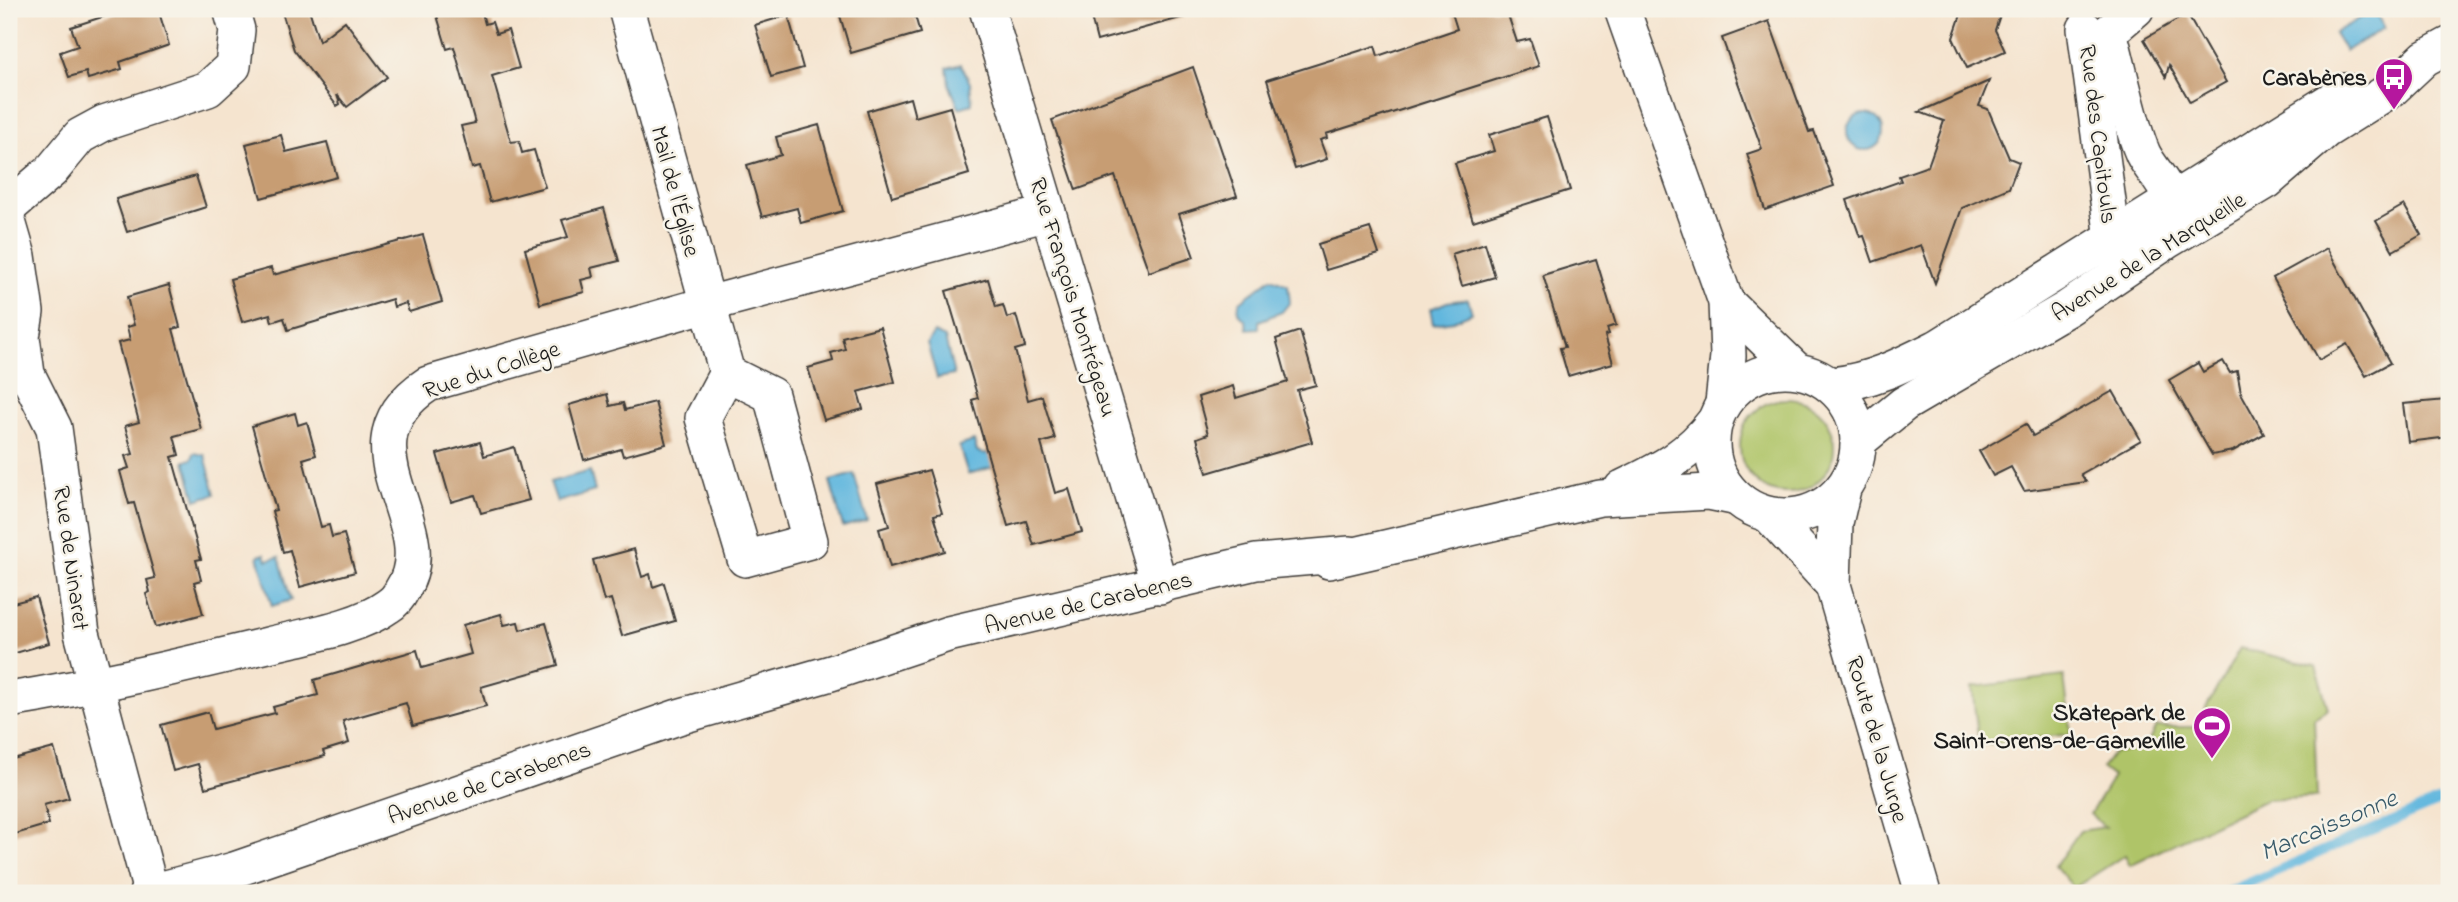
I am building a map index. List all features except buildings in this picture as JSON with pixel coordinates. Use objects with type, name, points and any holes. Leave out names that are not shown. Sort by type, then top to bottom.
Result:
[{"type":"street","points":[[9,206],[51,170],[80,136],[104,123],[208,89],[233,66],[237,30],[231,9]]},
{"type":"street","name":"Mail de l'Église","points":[[626,9],[727,373]]},
{"type":"street","name":"Rue François Montrégeau","points":[[987,9],[1160,586]]},
{"type":"street","points":[[1622,9],[1726,302],[1728,356],[1712,442],[1714,462],[1722,481],[1734,497],[1769,515],[1796,516],[1822,507],[1843,489],[1856,466],[1860,440],[1852,410],[1832,385],[1809,372],[1795,369],[1767,371],[1742,383],[1719,413]]},
{"type":"street","name":"Rue des Capitouls","points":[[2087,23],[2136,9]]},
{"type":"street","name":"Rue des Capitouls","points":[[2087,23],[2143,153],[2171,199]]},
{"type":"street","name":"Rue des Capitouls","points":[[2087,23],[2113,239]]},
{"type":"street","name":"Avenue de la Marqueille","points":[[1832,385],[1853,383],[1890,370],[1938,347],[2391,64],[2437,51]]},
{"type":"street","name":"Avenue de la Marqueille","points":[[1860,440],[1905,404],[2068,308],[2166,241],[2267,181],[2325,131],[2392,89],[2437,51]]},
{"type":"street","points":[[2166,241],[2175,213],[2171,199]]},
{"type":"street","name":"Rue du Collège","points":[[9,700],[95,687],[332,629],[389,606],[402,591],[413,558],[387,451],[390,430],[398,411],[411,395],[428,384],[708,304],[1048,213]]},
{"type":"street","name":"Rue de Ninaret","points":[[9,225],[18,256],[26,312],[22,337],[27,374],[54,428],[82,634],[149,893]]},
{"type":"street","points":[[1726,302],[1758,337],[1795,369]]},
{"type":"street","points":[[727,373],[771,395],[810,541],[745,559],[703,418],[727,373]]},
{"type":"street","name":"Avenue de Carabenes","points":[[1600,498],[1671,464],[1694,447],[1719,413]]},
{"type":"street","name":"Route de la Jurge","points":[[1843,489],[1835,523],[1833,585],[1923,893]]},
{"type":"street","name":"Avenue de Carabenes","points":[[831,673],[953,654],[1264,582],[1350,554],[1600,498],[1699,492],[1734,497]]},
{"type":"street","name":"Route de la Jurge","points":[[1769,515],[1833,585]]},
{"type":"street","name":"Avenue de Carabenes","points":[[149,893],[234,870],[678,717],[831,673],[948,634],[1256,562],[1350,554]]},
{"type":"green space","points":[[1787,399],[1805,402],[1820,413],[1831,428],[1834,446],[1831,464],[1820,479],[1805,490],[1787,493],[1769,490],[1754,479],[1743,464],[1740,446],[1743,428],[1754,413],[1769,402]]},
{"type":"green space","name":"Skatepark de Saint-Orens-de-Gameville","points":[[2240,648],[2316,666],[2328,709],[2314,718],[2317,797],[2266,800],[2130,865],[2125,855],[2074,888],[2055,866],[2080,831],[2105,827],[2090,814],[2113,777],[2102,768],[2114,752],[2144,750],[2156,727],[2195,727]]},
{"type":"green space","points":[[2064,676],[2071,734],[1979,745],[1972,687]]},
{"type":"water","points":[[2374,10],[2384,28],[2345,51],[2334,33]]},
{"type":"water","points":[[961,64],[970,83],[972,104],[959,108],[949,84],[947,68]]},
{"type":"water","points":[[1865,114],[1878,119],[1883,132],[1878,145],[1865,150],[1852,145],[1847,132],[1852,119]]},
{"type":"water","points":[[1271,278],[1288,285],[1290,302],[1282,312],[1259,321],[1259,328],[1247,329],[1246,321],[1238,313],[1239,303]]},
{"type":"water","points":[[1468,299],[1472,313],[1453,321],[1433,324],[1430,309],[1447,302]]},
{"type":"water","points":[[934,333],[945,338],[954,375],[937,378],[927,343]]},
{"type":"water","points":[[974,441],[977,451],[983,454],[992,452],[997,466],[968,474],[959,446]]},
{"type":"water","points":[[194,453],[205,455],[215,494],[196,500],[185,461],[192,459]]},
{"type":"water","points":[[590,471],[595,491],[557,502],[550,482]]},
{"type":"water","points":[[854,474],[867,520],[843,527],[830,481]]},
{"type":"water","points":[[265,554],[267,560],[279,557],[291,600],[272,606],[258,556]]},
{"type":"waterway","name":"Marcaissonne","points":[[2225,893],[2449,797]]},
{"type":"place","name":"Carabènes","points":[[2394,111]]},
{"type":"place","name":"Skatepark de Saint-Orens-de-Gameville","points":[[2212,760]]}]
